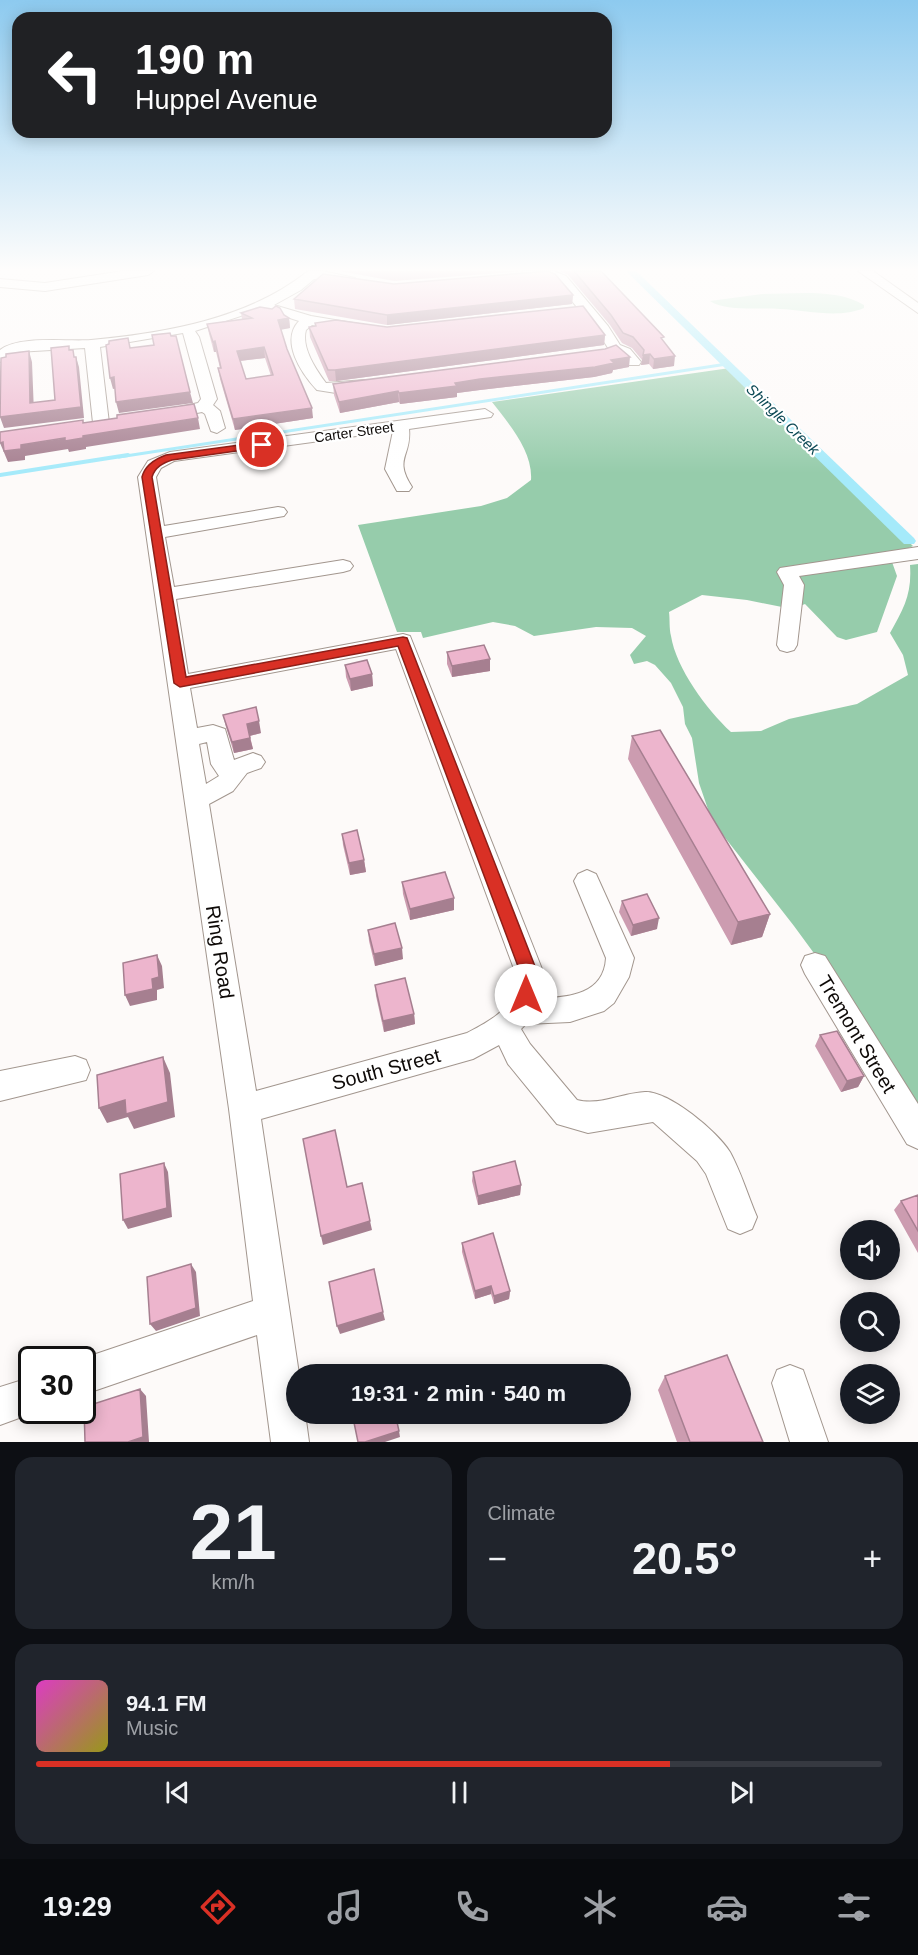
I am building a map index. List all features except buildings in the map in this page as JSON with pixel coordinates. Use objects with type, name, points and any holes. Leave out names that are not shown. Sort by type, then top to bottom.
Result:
[{"type":"street","points":[[6,353],[128,338]]},
{"type":"street","points":[[192,338],[210,399],[204,407]]},
{"type":"street","points":[[297,338],[320,393],[336,388],[378,383]]},
{"type":"street","points":[[603,338],[610,350],[625,352],[634,362]]},
{"type":"street","points":[[81,426],[107,423],[92,344]]},
{"type":"street","points":[[146,417],[204,407],[212,411],[217,428]]},
{"type":"street","name":"Carter Street","points":[[153,465],[170,457],[485,414]]},
{"type":"street","points":[[400,426],[403,438],[395,456],[394,471],[403,487]]},
{"type":"street","name":"Ring Road","points":[[153,465],[147,477],[244,1109],[290,1442]]},
{"type":"street","points":[[157,534],[278,512]]},
{"type":"street","points":[[787,645],[794,585],[787,572],[918,553]]},
{"type":"street","points":[[166,594],[217,584],[343,566]]},
{"type":"street","points":[[180,683],[403,641],[528,969],[526,995],[511,1018],[519,1054],[568,1113],[588,1118],[643,1107],[655,1107],[664,1111],[708,1150],[718,1163],[741,1217]]},
{"type":"street","points":[[188,738],[217,735],[223,764],[231,775]]},
{"type":"street","points":[[197,800],[225,785],[239,767],[253,762]]},
{"type":"street","points":[[511,1018],[593,1004],[606,995],[620,969],[620,958],[587,881]]},
{"type":"street","name":"Tremont Street","points":[[815,965],[918,1133]]},
{"type":"street","name":"South Street","points":[[244,1109],[473,1045],[511,1018]]},
{"type":"street","points":[[0,1086],[75,1070]]},
{"type":"street","points":[[96,1372],[272,1312]]},
{"type":"street","points":[[790,1383],[809,1442]]},
{"type":"street","points":[[0,1406],[18,1400]]},
{"type":"green space","points":[[730,368],[913,546],[902,551],[892,562],[897,576],[877,632],[846,640],[837,637],[805,604],[792,609],[747,600],[702,595],[669,612],[671,636],[679,661],[694,688],[722,723],[731,732],[761,731],[789,719],[857,704],[908,675],[903,655],[890,633],[906,600],[910,584],[910,565],[918,564],[918,1110],[860,1016],[794,926],[712,821],[699,783],[692,738],[685,724],[683,707],[671,683],[655,665],[647,661],[634,664],[630,655],[646,636],[632,628],[596,627],[534,636],[515,626],[493,622],[423,638],[421,632],[397,632],[358,525],[481,506],[507,498],[531,480],[531,469],[519,438],[492,402]]},
{"type":"waterway","name":"Shingle Creek","points":[[700,338],[909,541]]},
{"type":"waterway","points":[[119,457],[727,364]]},
{"type":"waterway","points":[[0,475],[128,455]]},
{"type":"route","points":[[262,445],[170,457],[153,465],[149,471],[147,477],[180,683],[403,641],[528,969],[526,995]]}]
